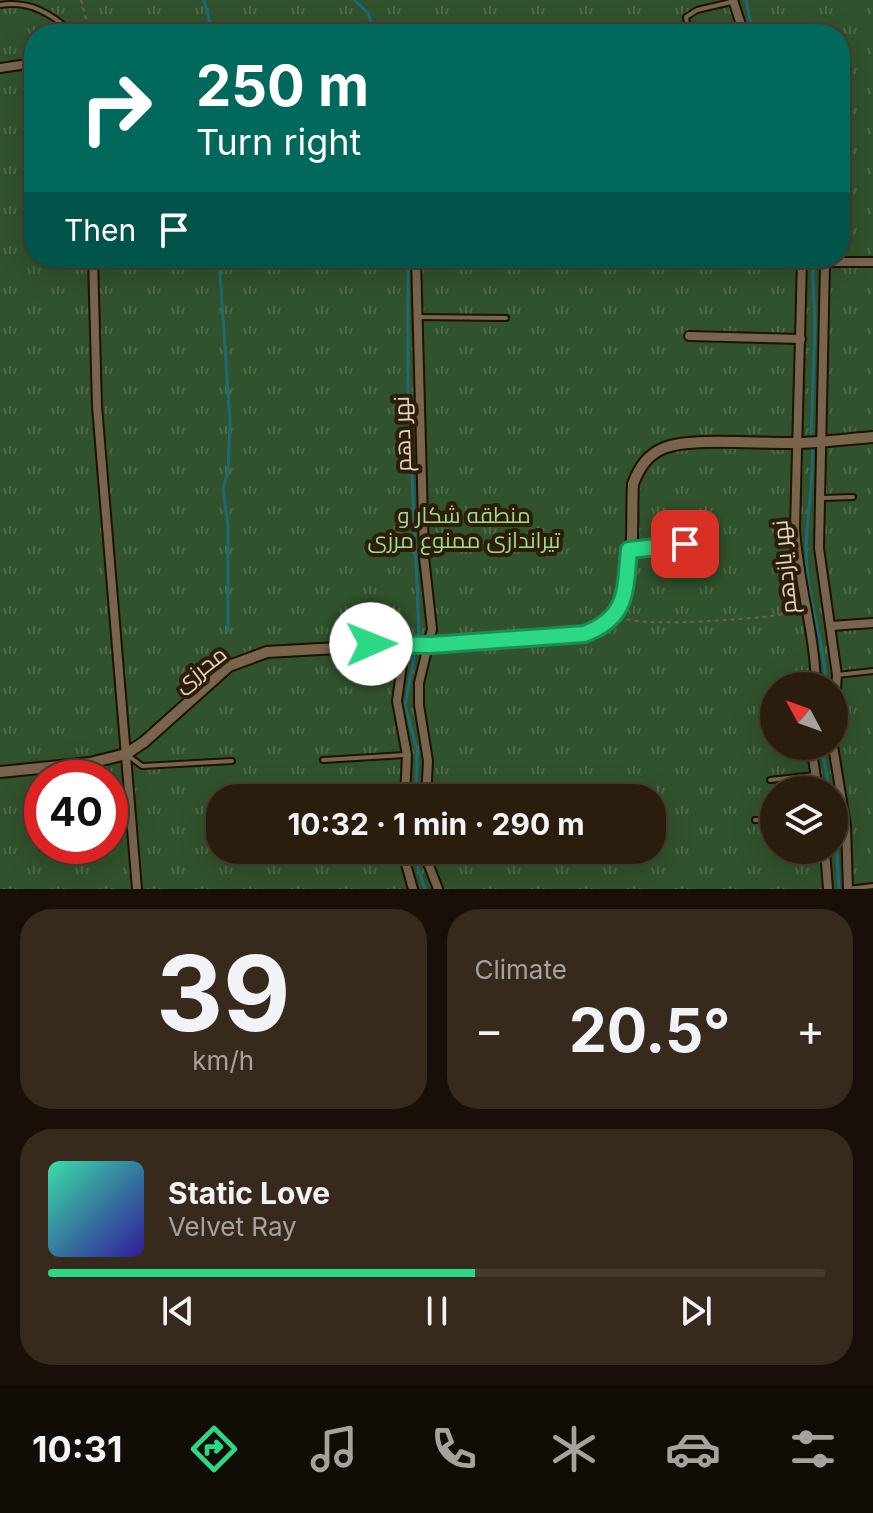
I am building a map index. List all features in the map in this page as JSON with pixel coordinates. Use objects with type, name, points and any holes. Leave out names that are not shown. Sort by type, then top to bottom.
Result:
[{"type":"street","points":[[733,1],[741,24]]},
{"type":"street","points":[[0,68],[24,64]]},
{"type":"street","points":[[850,262],[873,262]]},
{"type":"street","points":[[93,268],[97,406],[137,889]]},
{"type":"street","name":"نهر دهم","points":[[417,268],[418,411],[428,645],[419,694],[428,761],[427,784]]},
{"type":"street","points":[[802,268],[801,339],[809,442],[819,498],[819,548],[837,672]]},
{"type":"street","points":[[809,442],[824,268]]},
{"type":"street","points":[[689,336],[801,339]]},
{"type":"street","points":[[615,615],[624,599],[633,484],[639,467],[651,455],[665,447],[684,444],[809,442],[873,437]]},
{"type":"street","name":"نهر یازدهم","points":[[809,442],[795,528],[804,611],[813,640],[815,672]]},
{"type":"street","name":"محرزی","points":[[0,772],[90,763],[126,754],[144,742],[229,666],[267,652],[584,634],[602,628],[615,615]]},
{"type":"street","points":[[831,626],[873,623]]},
{"type":"street","points":[[406,784],[407,755],[397,701],[408,643]]},
{"type":"street","points":[[813,760],[815,775]]},
{"type":"street","points":[[835,760],[846,826],[848,889]]},
{"type":"street","points":[[406,864],[413,889]]},
{"type":"street","points":[[428,864],[438,889]]},
{"type":"street","points":[[826,864],[828,889]]},
{"type":"lane","points":[[687,24],[686,17],[697,10],[733,1]]},
{"type":"lane","points":[[0,5],[13,3],[39,8],[61,24]]},
{"type":"lane","points":[[419,317],[506,318]]},
{"type":"lane","points":[[819,498],[853,497]]},
{"type":"lane","points":[[629,550],[685,544]]},
{"type":"lane","points":[[848,674],[873,671]]},
{"type":"lane","points":[[126,754],[142,766],[232,761]]},
{"type":"lane","points":[[323,760],[407,755]]},
{"type":"lane","points":[[806,776],[815,775]]},
{"type":"lane","points":[[755,820],[760,820]]},
{"type":"lane","points":[[848,889],[873,886]]},
{"type":"path","points":[[81,0],[87,24]]},
{"type":"path","points":[[615,615],[628,621],[674,621],[804,611]]},
{"type":"green space","name":"منطقه شکار و تیراندازی ممنوع مرزی","points":[[0,0],[873,0],[873,889],[0,889]]},
{"type":"waterway","points":[[204,0],[210,24]]},
{"type":"waterway","points":[[354,0],[368,13],[372,24]]},
{"type":"waterway","points":[[746,0],[751,24]]},
{"type":"waterway","points":[[220,268],[230,422],[228,472],[223,489],[228,524],[228,631]]},
{"type":"waterway","points":[[408,268],[408,384],[419,631],[405,705],[417,750],[416,784]]},
{"type":"waterway","points":[[811,438],[815,324],[812,268]]},
{"type":"waterway","points":[[812,445],[807,569],[825,672]]},
{"type":"waterway","points":[[824,760],[827,776]]},
{"type":"waterway","points":[[417,864],[425,889]]},
{"type":"waterway","points":[[837,864],[839,889]]},
{"type":"route","points":[[371,644],[397,642],[431,645],[584,634],[602,628],[615,615],[624,599],[629,550],[685,544]]}]
